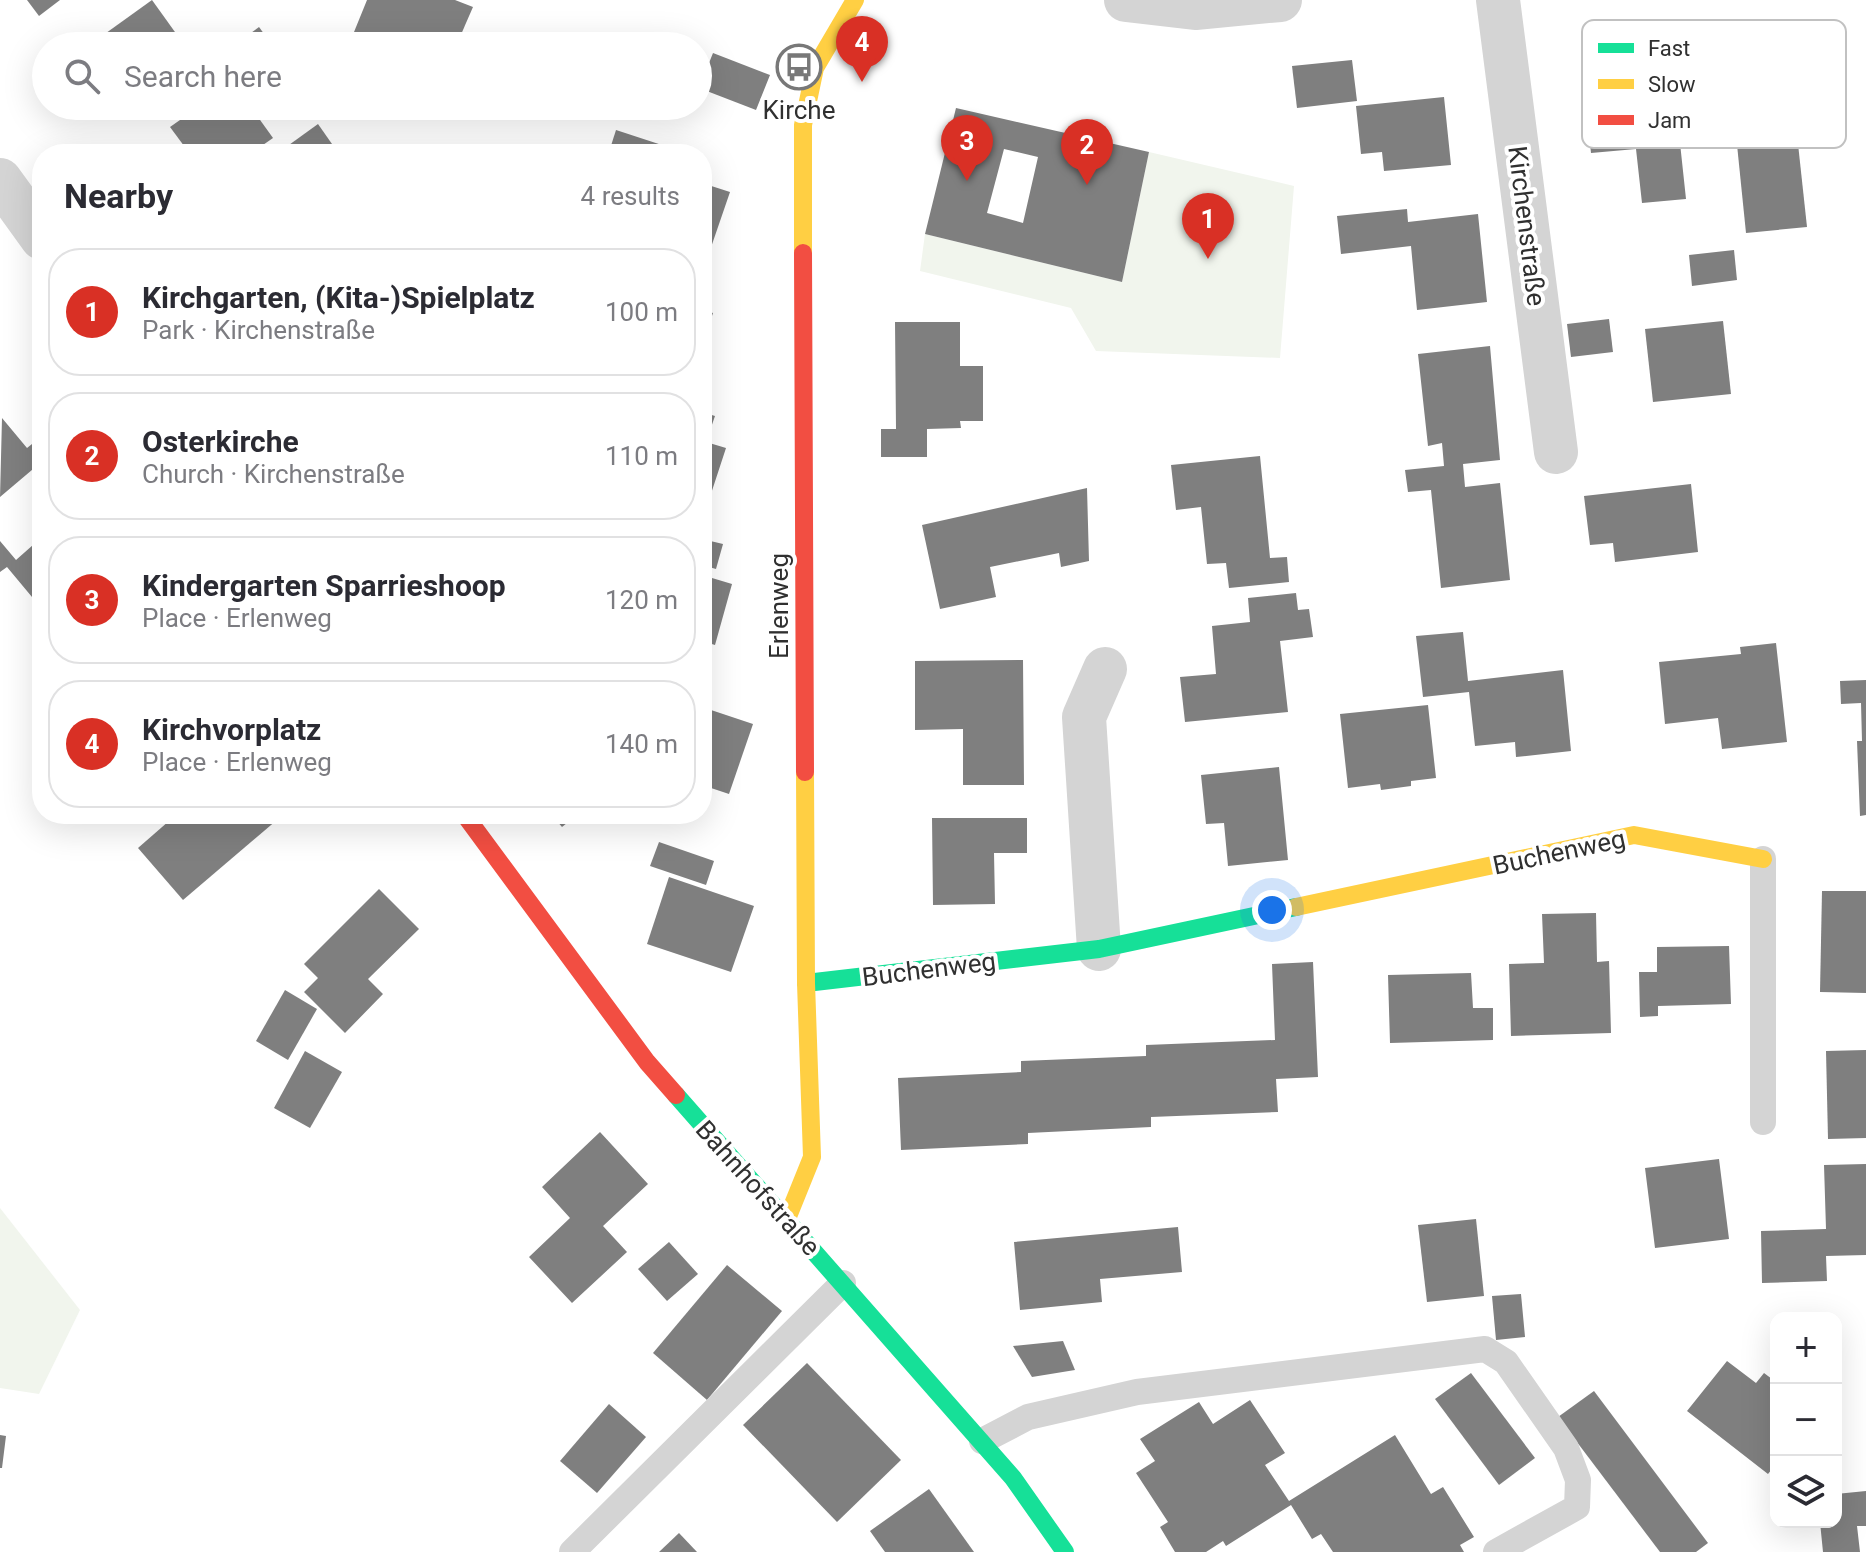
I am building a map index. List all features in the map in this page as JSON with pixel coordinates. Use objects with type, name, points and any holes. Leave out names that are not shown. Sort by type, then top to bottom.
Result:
[{"type":"street","name":"Erlenweg","points":[[787,1219],[812,1157],[806,983],[803,125],[815,68],[855,0]]},
{"type":"street","points":[[1126,0],[1195,8],[1280,0]]},
{"type":"street","name":"Kirchenstraße","points":[[1498,0],[1556,452]]},
{"type":"street","points":[[0,180],[32,224]]},
{"type":"street","points":[[1099,949],[1084,717],[1105,669]]},
{"type":"street","name":"Bahnhofstraße","points":[[471,824],[647,1062],[982,1441],[1013,1478],[1065,1552]]},
{"type":"street","name":"Buchenweg","points":[[806,983],[1099,949],[1634,835],[1763,859]]},
{"type":"lane","name":"Buchenweg","points":[[1763,859],[1763,1122]]},
{"type":"lane","points":[[572,1552],[843,1283]]},
{"type":"lane","points":[[982,1441],[1028,1417],[1137,1392],[1485,1349],[1506,1362],[1566,1448],[1578,1480],[1577,1507],[1496,1552]]},
{"type":"shaded area","points":[[1149,152],[1294,186],[1280,358],[1096,351],[1071,308],[920,271],[925,234],[1122,282]]},
{"type":"shaded area","points":[[0,1208],[80,1310],[39,1394],[0,1388]]},
{"type":"building","points":[[27,0],[60,0],[39,16]]},
{"type":"building","points":[[152,0],[175,32],[107,32]]},
{"type":"building","points":[[367,0],[455,0],[473,7],[462,32],[354,32]]},
{"type":"building","points":[[713,53],[770,75],[756,110],[712,93]]},
{"type":"building","points":[[1352,60],[1357,101],[1297,108],[1292,66]]},
{"type":"building","points":[[1444,97],[1451,165],[1384,171],[1382,152],[1361,154],[1356,106]]},
{"type":"building","points":[[956,108],[1149,152],[1122,282],[925,234]],"holes":[[[1004,149],[1038,157],[1023,223],[987,213]]]},
{"type":"building","points":[[180,120],[260,120],[273,138],[264,144],[183,144],[170,127]]},
{"type":"building","points":[[318,124],[332,144],[290,144]]},
{"type":"building","points":[[616,130],[659,144],[612,144]]},
{"type":"building","points":[[1590,148],[1681,148],[1686,199],[1642,203],[1636,149],[1591,153]]},
{"type":"building","points":[[1737,148],[1798,148],[1807,227],[1746,233]]},
{"type":"building","points":[[712,186],[730,192],[712,244]]},
{"type":"building","points":[[1407,209],[1408,222],[1478,214],[1487,302],[1417,310],[1411,246],[1341,254],[1337,216]]},
{"type":"building","points":[[1734,250],[1737,280],[1692,286],[1689,255]]},
{"type":"building","points":[[1609,319],[1613,352],[1571,357],[1567,324]]},
{"type":"building","points":[[1723,321],[1731,394],[1653,402],[1645,329]]},
{"type":"building","points":[[895,322],[960,322],[960,366],[983,366],[983,421],[960,421],[961,428],[927,429],[927,457],[881,457],[881,429],[896,429]]},
{"type":"building","points":[[1490,346],[1500,460],[1463,464],[1465,487],[1500,483],[1510,580],[1441,588],[1431,490],[1408,492],[1405,470],[1444,466],[1442,443],[1428,446],[1418,354]]},
{"type":"building","points":[[2,418],[27,448],[32,444],[32,470],[0,497]]},
{"type":"building","points":[[712,444],[726,448],[712,491]]},
{"type":"building","points":[[1260,456],[1270,558],[1287,557],[1289,582],[1229,588],[1226,563],[1207,564],[1201,507],[1176,510],[1171,465]]},
{"type":"building","points":[[1691,484],[1698,552],[1615,562],[1613,543],[1590,545],[1584,496]]},
{"type":"building","points":[[1087,488],[1089,561],[1061,567],[1059,553],[990,567],[996,597],[940,609],[922,525]]},
{"type":"building","points":[[0,541],[16,560],[32,546],[32,597],[7,567],[0,572]]},
{"type":"building","points":[[712,541],[723,544],[716,569],[712,568]]},
{"type":"building","points":[[712,578],[732,584],[715,645],[712,644]]},
{"type":"building","points":[[1296,593],[1298,610],[1309,609],[1313,637],[1280,641],[1288,712],[1185,722],[1180,677],[1216,674],[1212,626],[1250,622],[1248,598]]},
{"type":"building","points":[[1463,632],[1468,681],[1563,670],[1571,751],[1516,757],[1515,742],[1475,746],[1469,692],[1423,697],[1416,636]]},
{"type":"building","points":[[1776,643],[1787,742],[1722,749],[1718,718],[1665,724],[1659,662],[1741,654],[1740,647]]},
{"type":"building","points":[[1023,660],[1024,785],[963,785],[963,729],[915,730],[915,661]]},
{"type":"building","points":[[1866,680],[1866,815],[1860,816],[1857,741],[1862,741],[1861,703],[1841,704],[1840,681]]},
{"type":"building","points":[[1428,705],[1436,778],[1411,781],[1411,786],[1381,790],[1380,784],[1348,788],[1340,714]]},
{"type":"building","points":[[712,710],[753,724],[729,794],[712,788]]},
{"type":"building","points":[[1279,767],[1288,860],[1228,866],[1224,823],[1206,824],[1201,775]]},
{"type":"building","points":[[932,818],[1027,818],[1027,853],[994,853],[995,904],[933,905]]},
{"type":"building","points":[[166,824],[272,824],[183,900],[138,848]]},
{"type":"building","points":[[659,842],[714,861],[706,885],[650,866]]},
{"type":"building","points":[[669,877],[754,906],[731,972],[647,944]]},
{"type":"building","points":[[379,889],[419,929],[368,979],[383,994],[345,1033],[304,992],[318,978],[304,964]]},
{"type":"building","points":[[1822,891],[1866,891],[1866,993],[1820,992]]},
{"type":"building","points":[[1596,913],[1597,962],[1609,961],[1611,1033],[1511,1036],[1509,964],[1544,963],[1542,914]]},
{"type":"building","points":[[1729,946],[1731,1004],[1658,1006],[1658,1016],[1640,1017],[1639,972],[1657,972],[1657,947]]},
{"type":"building","points":[[1313,962],[1318,1077],[1276,1079],[1278,1112],[1151,1117],[1151,1127],[1028,1133],[1028,1144],[901,1150],[898,1078],[1021,1072],[1021,1061],[1146,1056],[1146,1045],[1275,1040],[1272,964]]},
{"type":"building","points":[[1471,973],[1473,1008],[1493,1008],[1493,1040],[1390,1043],[1388,975]]},
{"type":"building","points":[[285,990],[317,1009],[288,1060],[256,1041]]},
{"type":"building","points":[[1866,1050],[1866,1138],[1828,1139],[1826,1051]]},
{"type":"building","points":[[305,1051],[342,1072],[310,1128],[274,1108]]},
{"type":"building","points":[[600,1132],[648,1184],[603,1226],[627,1252],[572,1303],[529,1257],[570,1218],[542,1187]]},
{"type":"building","points":[[1719,1159],[1729,1239],[1655,1248],[1645,1168]]},
{"type":"building","points":[[1866,1164],[1866,1255],[1826,1256],[1827,1281],[1762,1283],[1761,1231],[1826,1229],[1824,1165]]},
{"type":"building","points":[[1476,1219],[1484,1296],[1427,1302],[1418,1225]]},
{"type":"building","points":[[1178,1227],[1182,1272],[1100,1279],[1102,1302],[1020,1310],[1014,1242]]},
{"type":"building","points":[[669,1242],[698,1274],[667,1301],[638,1269]]},
{"type":"building","points":[[727,1265],[782,1311],[707,1400],[653,1353]]},
{"type":"building","points":[[1521,1294],[1525,1337],[1496,1340],[1492,1296]]},
{"type":"building","points":[[1063,1341],[1075,1370],[1032,1377],[1013,1346]]},
{"type":"building","points":[[1727,1361],[1756,1383],[1764,1373],[1770,1378],[1770,1472],[1768,1474],[1687,1411]]},
{"type":"building","points":[[807,1363],[901,1460],[837,1522],[743,1425]]},
{"type":"building","points":[[1471,1373],[1535,1458],[1499,1485],[1435,1399]]},
{"type":"building","points":[[1594,1391],[1708,1543],[1696,1552],[1660,1552],[1558,1417]]},
{"type":"building","points":[[1250,1400],[1285,1453],[1265,1465],[1289,1501],[1395,1435],[1431,1494],[1443,1487],[1474,1537],[1460,1545],[1464,1552],[1333,1552],[1321,1534],[1312,1539],[1291,1505],[1226,1546],[1223,1541],[1206,1552],[1175,1552],[1160,1527],[1168,1522],[1136,1473],[1155,1461],[1140,1439],[1199,1402],[1213,1424]]},
{"type":"building","points":[[609,1404],[646,1437],[597,1493],[560,1461]]},
{"type":"building","points":[[0,1435],[6,1436],[2,1468],[0,1468]]},
{"type":"building","points":[[929,1489],[974,1552],[885,1552],[870,1531]]},
{"type":"building","points":[[1866,1491],[1866,1526],[1857,1526],[1860,1552],[1823,1552],[1821,1528],[1842,1528],[1842,1493]]},
{"type":"building","points":[[679,1533],[697,1552],[659,1552]]},
{"type":"traffic: fast","points":[[806,983],[1099,949],[1296,907]]},
{"type":"traffic: fast","points":[[676,1095],[1013,1478],[1065,1552]]},
{"type":"traffic: slow","points":[[803,253],[803,125],[815,68],[855,0]]},
{"type":"traffic: slow","points":[[787,1219],[812,1157],[806,983],[805,772]]},
{"type":"traffic: slow","points":[[1296,907],[1634,835],[1763,859]]},
{"type":"traffic: jam","points":[[803,253],[805,772]]},
{"type":"traffic: jam","points":[[471,824],[647,1062],[676,1095]]},
{"type":"place","name":"Kirche","points":[[799,67]]},
{"type":"place","name":"Kirchvorplatz","points":[[862,82]]},
{"type":"place","name":"Kindergarten Sparrieshoop","points":[[967,181]]},
{"type":"place","name":"Osterkirche","points":[[1087,185]]},
{"type":"place","name":"Kirchgarten, (Kita-)Spielplatz","points":[[1208,259]]}]
